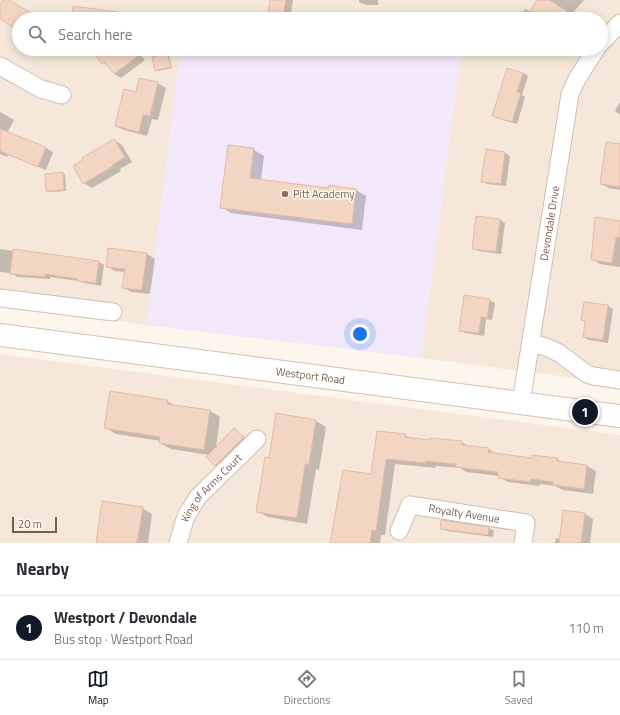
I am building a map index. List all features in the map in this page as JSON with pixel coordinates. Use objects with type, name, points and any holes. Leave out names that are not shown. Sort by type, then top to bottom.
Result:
[{"type":"main road","name":"Westport Road","points":[[0,335],[620,416]]},
{"type":"street","points":[[608,36],[620,23]]},
{"type":"street","name":"Devondale Drive","points":[[522,403],[570,94],[576,79],[591,56]]},
{"type":"street","points":[[0,66],[41,89],[62,95]]},
{"type":"street","points":[[0,298],[113,312]]},
{"type":"street","points":[[531,343],[546,346],[559,353],[587,374],[620,380]]},
{"type":"street","name":"King of Arms Court","points":[[178,543],[186,516],[198,497],[257,439]]},
{"type":"street","name":"Royalty Avenue","points":[[399,531],[410,505],[526,523],[523,543]]},
{"type":"shaded area","points":[[0,0],[620,0],[620,384],[421,358],[460,56],[608,56],[608,12],[12,12],[12,56],[180,56],[146,325],[0,305]]},
{"type":"shaded area","points":[[180,56],[460,56],[421,358],[146,325]]},
{"type":"shaded area","points":[[0,354],[620,435],[620,543],[0,543]]},
{"type":"building","points":[[3,0],[9,0],[30,12],[12,12],[12,27],[0,19],[0,6]]},
{"type":"building","points":[[270,0],[286,0],[284,12],[268,12]]},
{"type":"building","points":[[537,0],[549,0],[567,11],[566,12],[529,12]]},
{"type":"building","points":[[73,6],[117,12],[73,12]]},
{"type":"building","points":[[96,56],[138,56],[114,74],[104,62],[102,64]]},
{"type":"building","points":[[168,56],[171,67],[155,71],[152,57]]},
{"type":"building","points":[[507,68],[523,73],[517,92],[521,93],[512,122],[492,116]]},
{"type":"building","points":[[139,78],[158,82],[150,116],[143,115],[139,132],[115,126],[124,89],[136,92]]},
{"type":"building","points":[[0,129],[46,147],[38,167],[0,151]]},
{"type":"building","points":[[114,139],[125,157],[83,184],[73,166],[83,160],[82,158]]},
{"type":"building","points":[[606,142],[620,144],[620,187],[600,184]]},
{"type":"building","points":[[228,145],[254,148],[250,178],[328,188],[329,185],[356,189],[352,224],[220,208]]},
{"type":"building","points":[[486,149],[505,152],[501,184],[481,182]]},
{"type":"building","points":[[63,172],[64,190],[46,191],[45,174]]},
{"type":"building","points":[[476,216],[500,219],[496,252],[472,249]]},
{"type":"building","points":[[595,217],[620,221],[620,238],[616,237],[612,263],[591,260]]},
{"type":"building","points":[[108,248],[147,253],[142,290],[122,288],[125,269],[106,267]]},
{"type":"building","points":[[13,249],[99,261],[96,283],[45,274],[45,277],[10,274]]},
{"type":"building","points":[[464,295],[490,299],[487,318],[481,317],[479,333],[459,331]]},
{"type":"building","points":[[584,302],[608,305],[603,340],[583,337],[585,321],[581,320]]},
{"type":"building","points":[[110,391],[167,400],[167,404],[210,410],[204,450],[159,443],[160,437],[104,428]]},
{"type":"building","points":[[276,413],[316,420],[309,464],[305,464],[297,518],[256,512],[265,457],[269,458]]},
{"type":"building","points":[[234,428],[244,437],[215,466],[206,457]]},
{"type":"building","points":[[377,431],[406,434],[405,437],[430,440],[430,438],[462,441],[462,445],[489,448],[488,452],[531,458],[532,455],[557,458],[557,461],[587,465],[584,489],[553,485],[553,482],[531,479],[530,482],[498,478],[498,472],[456,467],[456,464],[386,459],[376,531],[372,530],[370,543],[330,543],[343,470],[371,474]]},
{"type":"building","points":[[102,501],[143,507],[137,543],[96,543]]},
{"type":"building","points":[[563,510],[585,513],[581,543],[559,543]]},
{"type":"building","points":[[441,520],[489,527],[488,535],[440,529]]},
{"type":"place","name":"Pitt Academy","points":[[285,194]]},
{"type":"place","name":"Westport / Devondale","points":[[585,412]]}]
